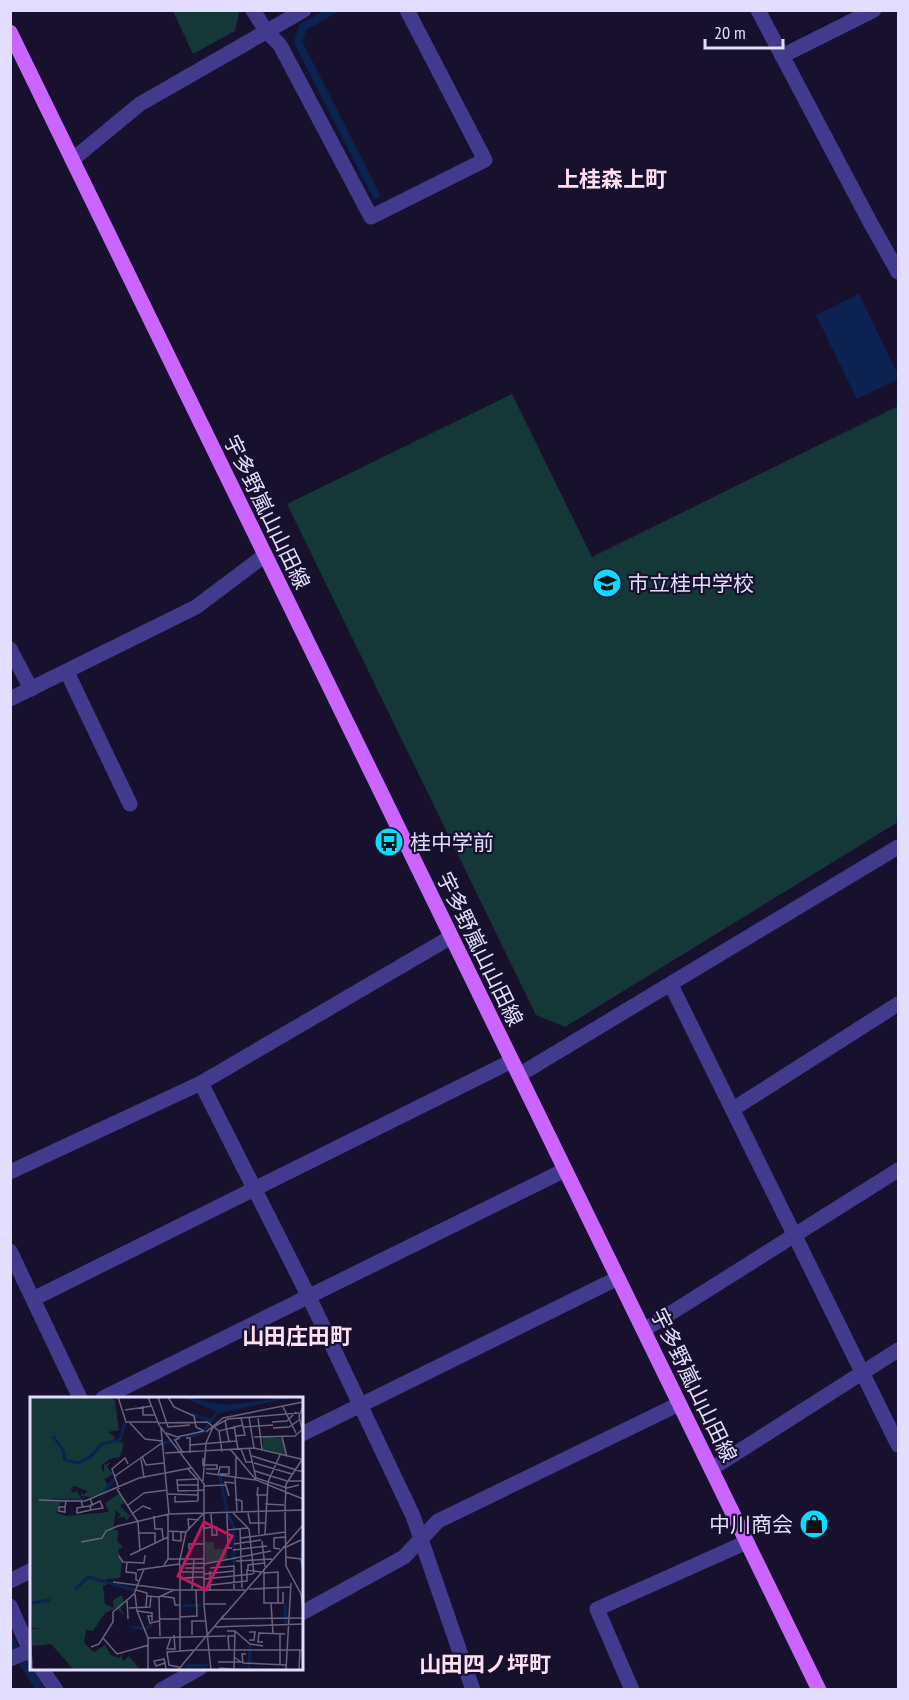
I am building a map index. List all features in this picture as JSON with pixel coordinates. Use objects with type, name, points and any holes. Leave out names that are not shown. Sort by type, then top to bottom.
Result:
[{"type":"main road","name":"宇多野嵐山山田線","points":[[10,32],[819,1689]]},
{"type":"street","points":[[253,10],[266,31],[280,45],[371,217],[485,160],[407,10]]},
{"type":"street","points":[[72,160],[140,104],[304,10]]},
{"type":"street","points":[[758,10],[898,272]]},
{"type":"street","points":[[782,56],[874,10]]},
{"type":"street","points":[[10,699],[196,607],[265,555]]},
{"type":"street","points":[[10,649],[31,689]]},
{"type":"street","points":[[67,672],[130,804]]},
{"type":"street","points":[[519,1075],[898,847]]},
{"type":"street","points":[[10,1172],[201,1083],[451,937]]},
{"type":"street","points":[[671,985],[898,1445]]},
{"type":"street","points":[[733,1109],[898,1004]]},
{"type":"street","points":[[33,1299],[512,1061]]},
{"type":"street","points":[[201,1083],[309,1297],[413,1515],[474,1689]]},
{"type":"street","points":[[105,1397],[565,1170]]},
{"type":"street","points":[[644,1330],[898,1170]]},
{"type":"street","points":[[10,1251],[80,1397]]},
{"type":"street","points":[[303,1434],[618,1278]]},
{"type":"street","points":[[711,1469],[898,1350]]},
{"type":"street","points":[[303,1612],[404,1557],[438,1521],[679,1404]]},
{"type":"street","points":[[632,1689],[597,1610],[747,1542]]},
{"type":"street","points":[[10,1581],[30,1571]]},
{"type":"street","points":[[10,1606],[30,1653],[10,1659]]},
{"type":"street","points":[[42,1670],[56,1689]]},
{"type":"street","points":[[161,1689],[196,1670]]},
{"type":"green space","points":[[237,10],[239,13],[235,31],[193,54],[173,11]]},
{"type":"green space","points":[[512,394],[592,557],[898,406],[898,822],[565,1027],[536,1015],[287,504]]},
{"type":"water","points":[[859,294],[898,379],[857,399],[816,315]]},
{"type":"waterway","points":[[333,10],[303,27],[298,42],[376,195]]},
{"type":"waterway","points":[[10,1639],[41,1690]]},
{"type":"place","name":"市立桂中学校","points":[[607,583]]},
{"type":"place","name":"桂中学前","points":[[389,842]]},
{"type":"place","name":"中川商会","points":[[814,1524]]},
{"type":"district","name":"上桂森上町","points":[[612,179]]},
{"type":"district","name":"山田庄田町","points":[[297,1336]]},
{"type":"district","name":"山田四ノ坪町","points":[[485,1664]]}]
